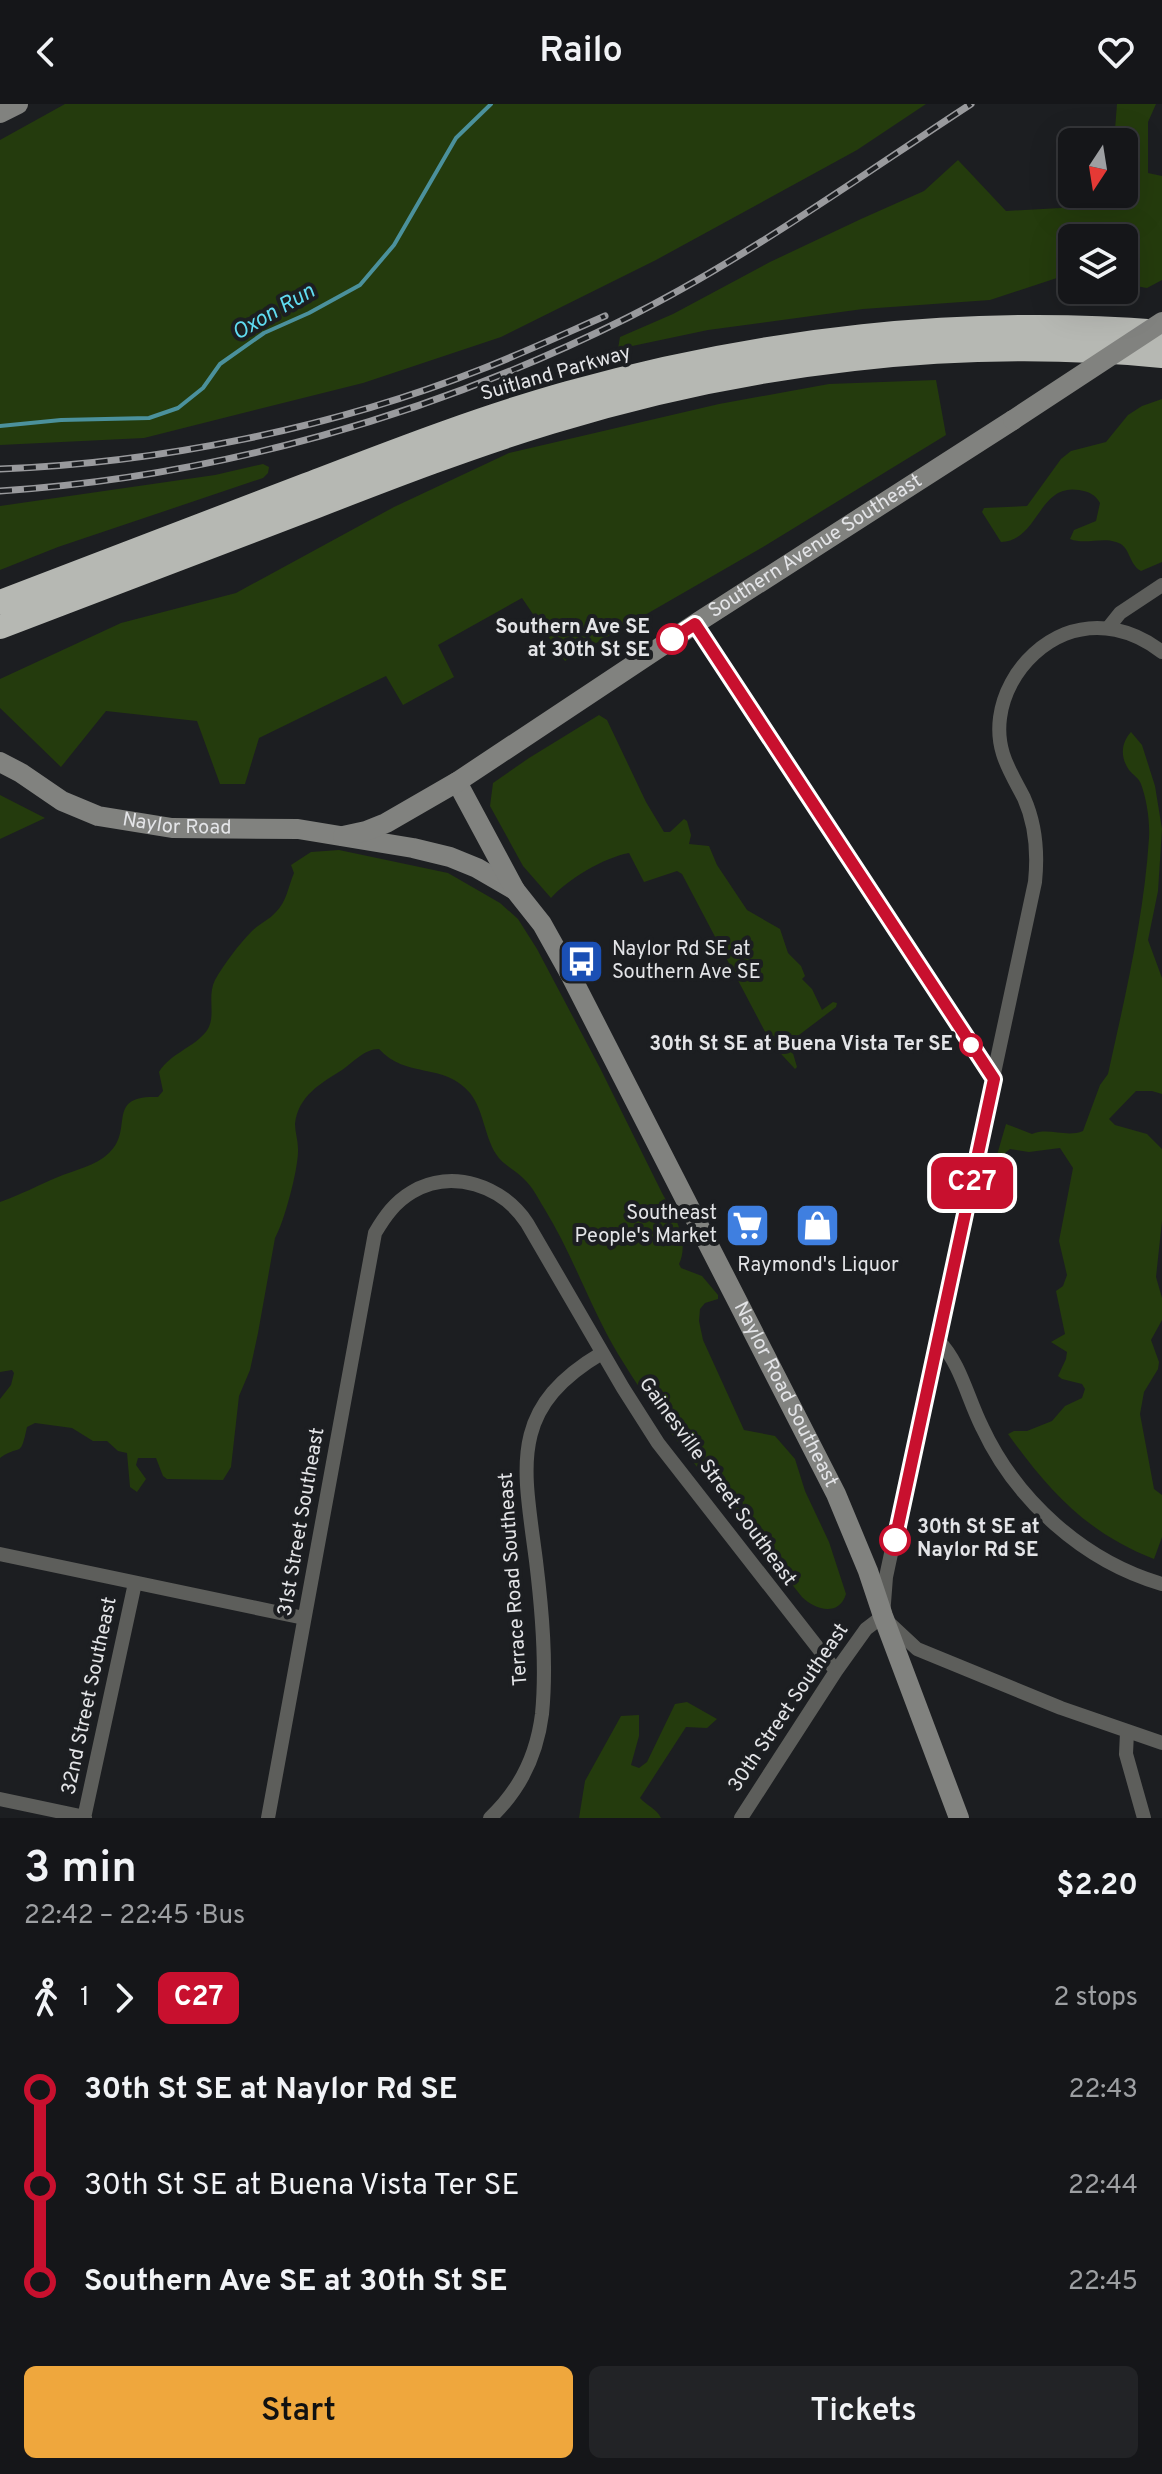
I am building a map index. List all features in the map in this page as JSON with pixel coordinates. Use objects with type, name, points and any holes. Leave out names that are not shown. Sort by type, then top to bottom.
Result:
[{"type":"highway","name":"Suitland Parkway","points":[[0,602],[427,439],[543,400],[627,378],[745,353],[881,335],[1010,327],[1159,329]]},
{"type":"highway","points":[[0,627],[446,457],[618,403],[730,379],[863,359],[1009,350],[1162,356]]},
{"type":"main road","points":[[0,113],[18,104]]},
{"type":"main road","name":"Southern Avenue Southeast","points":[[343,836],[386,823],[457,782],[695,624],[1159,329]]},
{"type":"main road","name":"Naylor Road","points":[[0,745],[21,773]]},
{"type":"main road","name":"Naylor Road","points":[[0,762],[62,801],[118,821],[172,828],[298,829],[343,836],[450,857],[477,868],[515,890]]},
{"type":"main road","name":"Naylor Road Southeast","points":[[457,782],[515,890],[542,924],[571,976],[809,1437],[857,1542],[959,1818]]},
{"type":"street","points":[[1108,628],[1120,613],[1162,585]]},
{"type":"street","points":[[695,624],[994,1079]]},
{"type":"street","points":[[1162,652],[1139,637],[1108,628],[1073,631],[1048,643],[1019,669],[1004,703],[1000,729],[1003,755],[1031,818],[1037,859],[1032,900],[886,1577],[883,1616],[917,1649],[1031,1697],[1162,1743]]},
{"type":"street","name":"Gainesville Street Southeast","points":[[375,1233],[394,1206],[422,1188],[452,1181],[488,1188],[513,1205],[663,1449],[836,1671]]},
{"type":"street","name":"31st Street Southeast","points":[[268,1818],[375,1233]]},
{"type":"street","points":[[938,1340],[955,1363],[990,1442],[1026,1495],[1057,1526],[1089,1550],[1124,1569],[1162,1584]]},
{"type":"street","name":"Terrace Road Southeast","points":[[490,1818],[506,1802],[528,1767],[540,1732],[542,1714],[539,1600],[524,1470],[528,1438],[541,1409],[553,1392],[579,1368],[602,1353]]},
{"type":"street","points":[[0,1554],[304,1618]]},
{"type":"street","name":"32nd Street Southeast","points":[[84,1818],[135,1583]]},
{"type":"street","name":"30th Street Southeast","points":[[741,1818],[836,1671],[866,1629],[883,1616]]},
{"type":"street","points":[[1127,1732],[1126,1754],[1144,1818]]},
{"type":"street","points":[[0,1799],[84,1818]]},
{"type":"green space","points":[[65,104],[926,104],[857,150],[656,260],[501,337],[363,383],[144,438],[0,445],[0,140]]},
{"type":"green space","points":[[1117,104],[1156,104],[1148,122],[1148,173],[1162,176],[1162,280],[1147,288],[1138,286],[1138,224],[1058,224],[1058,278],[990,300],[863,309],[708,330],[618,349],[620,337],[673,314],[770,262],[924,191],[958,160],[1006,211],[1138,208],[1138,128],[1115,128]]},
{"type":"green space","points":[[936,380],[946,435],[763,547],[565,661],[522,598],[438,645],[454,677],[403,705],[386,676],[259,738],[245,784],[220,784],[197,721],[106,711],[61,767],[0,708],[0,679],[121,623],[236,593],[394,507],[509,453],[719,404],[829,384]]},
{"type":"green space","points":[[1162,399],[1162,562],[1141,571],[1121,544],[1070,539],[1074,530],[1096,521],[1100,503],[1096,497],[1079,490],[1065,490],[1055,495],[1023,532],[1014,539],[1001,542],[982,512],[984,508],[1027,506],[1061,459],[1071,451],[1106,442],[1128,415]]},
{"type":"green space","points":[[263,464],[269,467],[263,478],[58,547],[0,570],[0,506],[215,475]]},
{"type":"green space","points":[[599,715],[607,720],[646,802],[664,832],[670,832],[684,819],[687,821],[691,835],[689,844],[709,846],[717,865],[747,910],[780,929],[788,953],[801,966],[805,976],[802,979],[812,989],[822,1010],[833,1002],[837,1003],[836,1007],[795,1038],[792,1050],[795,1069],[771,1043],[682,874],[677,871],[644,882],[629,853],[587,870],[551,898],[523,866],[490,806],[493,783]]},
{"type":"green space","points":[[1131,732],[1142,745],[1155,786],[1162,829],[1158,891],[1148,940],[1162,978],[1162,1094],[1136,1091],[1109,1119],[1115,1125],[1147,1134],[1162,1149],[1162,1221],[1156,1277],[1162,1298],[1162,1320],[1151,1340],[1159,1362],[1144,1392],[1140,1414],[1154,1489],[1162,1495],[1162,1537],[1154,1559],[1109,1537],[1071,1508],[1008,1434],[1027,1431],[1052,1421],[1065,1406],[1082,1398],[1085,1389],[1082,1384],[1058,1376],[1067,1352],[1051,1342],[1065,1334],[1056,1291],[1063,1286],[1067,1275],[1059,1241],[1073,1168],[1060,1148],[1029,1152],[1010,1149],[1000,1166],[995,1162],[1006,1124],[1032,1134],[1083,1131],[1100,1085],[1108,1074],[1138,927],[1149,838],[1143,790],[1123,755],[1125,741]]},
{"type":"green space","points":[[0,795],[45,818],[0,839]]},
{"type":"green space","points":[[339,850],[448,873],[500,903],[518,919],[600,1068],[676,1219],[683,1246],[681,1268],[702,1276],[718,1295],[718,1299],[705,1303],[700,1309],[699,1321],[703,1340],[744,1430],[775,1436],[795,1459],[805,1491],[829,1542],[846,1594],[838,1606],[820,1608],[802,1597],[660,1418],[608,1336],[535,1192],[496,1154],[470,1093],[449,1077],[401,1064],[379,1049],[364,1054],[319,1085],[306,1098],[297,1114],[298,1157],[294,1181],[275,1238],[250,1370],[239,1396],[231,1467],[223,1480],[167,1479],[156,1458],[138,1458],[136,1465],[146,1479],[137,1492],[130,1487],[127,1453],[118,1451],[107,1441],[93,1441],[72,1428],[35,1423],[27,1427],[19,1449],[0,1458],[0,1399],[11,1385],[14,1373],[12,1370],[0,1372],[0,1202],[91,1164],[109,1153],[120,1134],[126,1108],[141,1098],[158,1097],[163,1091],[159,1072],[209,1027],[215,980],[247,936],[280,908],[294,873],[291,865],[311,852]]},
{"type":"green space","points":[[687,1702],[717,1719],[707,1728],[686,1727],[640,1798],[661,1818],[579,1818],[585,1781],[621,1716],[639,1715],[639,1736],[631,1765],[639,1768],[647,1762],[675,1704]]},
{"type":"waterway","name":"Oxon Run","points":[[0,426],[61,420],[149,418],[178,408],[203,388],[220,364],[264,333],[360,285],[394,245],[456,138],[491,104]]},
{"type":"railway","points":[[0,491],[81,484],[242,456],[322,436],[478,384],[553,353],[672,295],[802,216],[971,104]]},
{"type":"railway","points":[[0,469],[122,459],[245,439],[306,425],[425,390],[497,363],[605,316]]},
{"type":"bus line","name":"C27","points":[[672,639],[695,624],[994,1079],[895,1540]]},
{"type":"place","name":"Southern Ave SE at 30th St SE","points":[[672,639]]},
{"type":"place","name":"Naylor Rd SE at Southern Ave SE","points":[[581,961]]},
{"type":"place","name":"30th St SE at Buena Vista Ter SE","points":[[971,1045]]},
{"type":"place","name":"Southeast People's Market","points":[[748,1226]]},
{"type":"place","name":"Raymond's Liquor","points":[[818,1226]]},
{"type":"place","name":"30th St SE at Naylor Rd SE","points":[[895,1540]]}]
